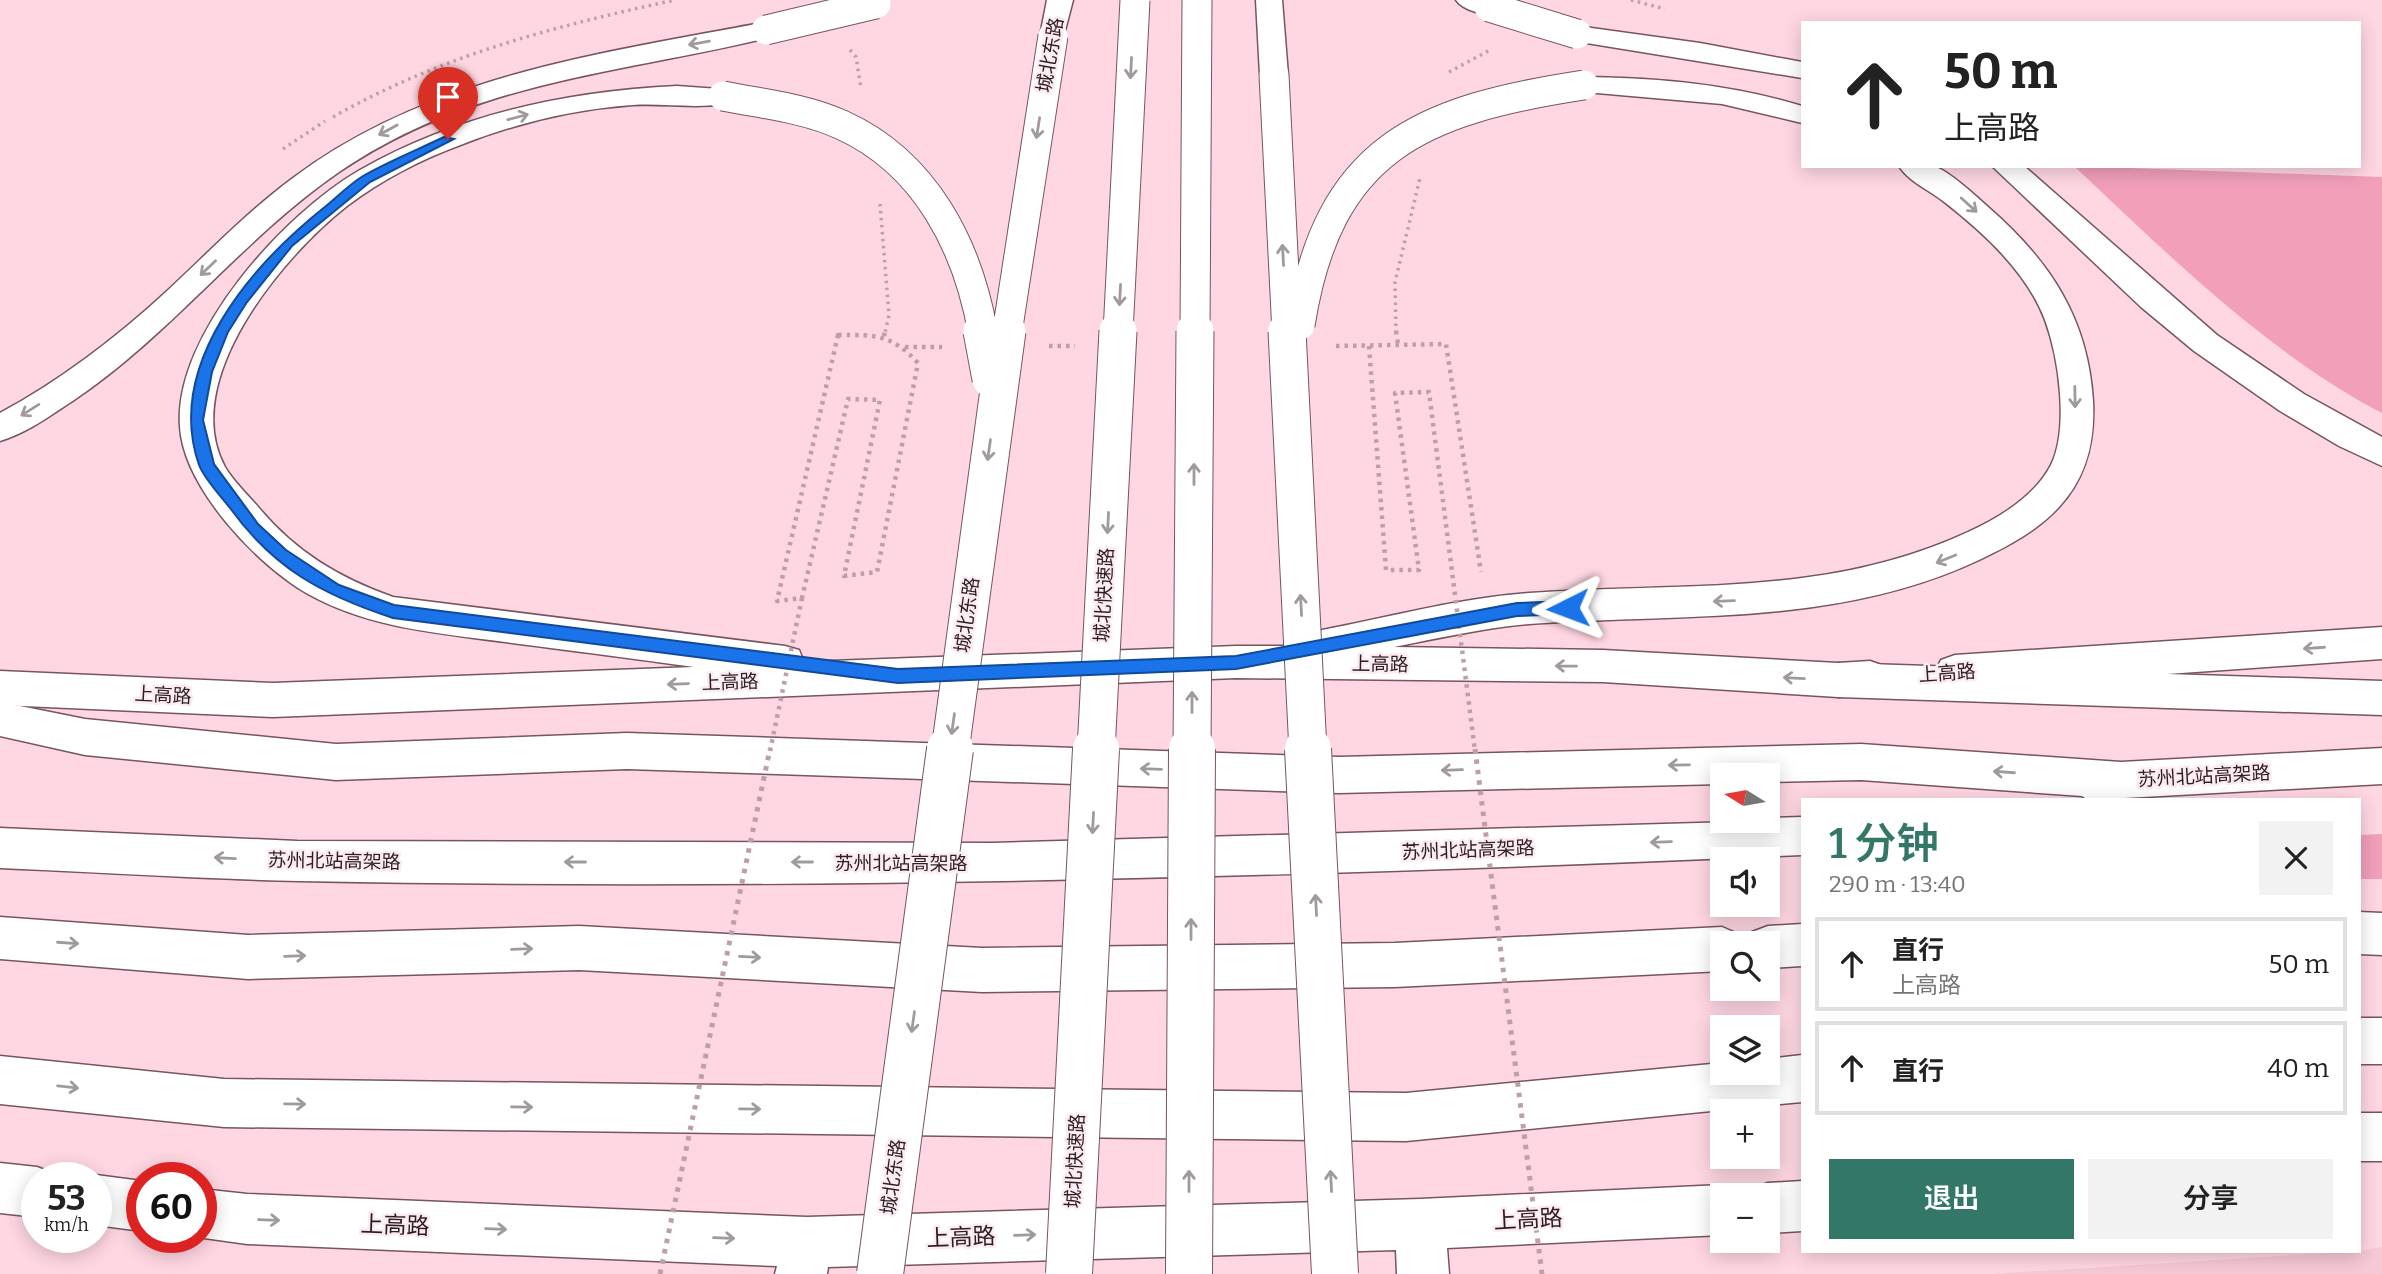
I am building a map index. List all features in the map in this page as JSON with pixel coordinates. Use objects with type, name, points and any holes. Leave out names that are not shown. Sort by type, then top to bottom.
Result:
[{"type":"main road","name":"城北快速路","points":[[1069,1274],[1135,0]]},
{"type":"main road","points":[[1189,1274],[1197,0]]},
{"type":"main road","points":[[1269,0],[1335,1274]]},
{"type":"main road","points":[[0,428],[128,343],[278,204],[329,165],[389,129],[438,105],[506,82],[581,64],[766,30],[882,2]]},
{"type":"main road","points":[[1479,4],[1577,34],[1700,51],[1801,71]]},
{"type":"main road","name":"城北东路","points":[[880,1274],[996,403],[1056,18]]},
{"type":"main road","points":[[1290,407],[1302,303],[1321,236],[1342,194],[1376,159],[1414,132],[1449,114],[1511,96],[1584,85],[1644,85],[1696,91],[1768,103],[1801,115]]},
{"type":"main road","points":[[898,676],[393,612],[333,590],[280,554],[253,528],[207,466],[196,420],[205,372],[221,332],[253,283],[288,243],[366,180],[423,149],[474,130],[556,107],[669,93],[723,96],[790,110],[841,124],[885,148],[947,221],[969,275],[996,403]]},
{"type":"main road","points":[[1236,662],[1517,610],[1801,598],[1895,579],[1971,549],[2021,522],[2050,496],[2071,460],[2076,423],[2075,381],[2068,338],[2048,296],[2022,257],[1951,190],[1916,168]]},
{"type":"main road","points":[[2008,168],[2153,300],[2199,337],[2328,425],[2382,453]]},
{"type":"main road","name":"上高路","points":[[0,688],[273,700],[1236,662],[1603,666],[1838,680],[2382,643]]},
{"type":"main road","points":[[1838,680],[2382,698]]},
{"type":"main road","points":[[0,719],[85,737],[336,762],[627,751],[1339,775],[1861,762],[2121,780]]},
{"type":"main road","name":"苏州北站高架路","points":[[2036,798],[2121,780],[2382,766]]},
{"type":"main road","name":"苏州北站高架路","points":[[0,848],[297,861],[993,863],[1381,854],[1801,836]]},
{"type":"main road","points":[[2361,933],[2382,934]]},
{"type":"main road","points":[[0,938],[247,957],[579,948],[982,970],[1395,965],[1710,950]]},
{"type":"main road","points":[[1780,946],[1801,945]]},
{"type":"main road","points":[[2361,1041],[2382,1041]]},
{"type":"main road","points":[[0,1080],[224,1103],[1406,1117],[1801,1079]]},
{"type":"main road","points":[[2361,1137],[2382,1137]]},
{"type":"main road","points":[[0,1188],[21,1190]]},
{"type":"main road","points":[[1780,1207],[1801,1206]]},
{"type":"main road","name":"上高路","points":[[217,1215],[804,1258],[1710,1211]]},
{"type":"main road","points":[[1420,1224],[1423,1274]]},
{"type":"path","points":[[660,1274],[802,598],[848,399],[880,400],[844,576],[877,572],[918,363],[900,342],[884,336],[838,335],[777,601],[802,598]]},
{"type":"path","points":[[1481,577],[1446,344],[1369,346],[1385,570],[1419,570],[1395,393],[1429,392],[1542,1274]]},
{"type":"shaded area","points":[[2076,168],[2382,177],[2382,413],[2340,389],[2260,332],[2145,233]]},
{"type":"shaded area","points":[[2382,834],[2382,879],[2361,879],[2361,835]]},
{"type":"shaded area","points":[[2382,1247],[2382,1274],[1991,1274],[2361,1253],[2361,1251]]},
{"type":"route","points":[[448,139],[423,149],[366,180],[322,212],[288,243],[242,299],[221,332],[205,372],[196,420],[207,466],[253,528],[280,554],[333,590],[393,612],[898,676],[1236,662],[1517,610],[1568,608]]}]
